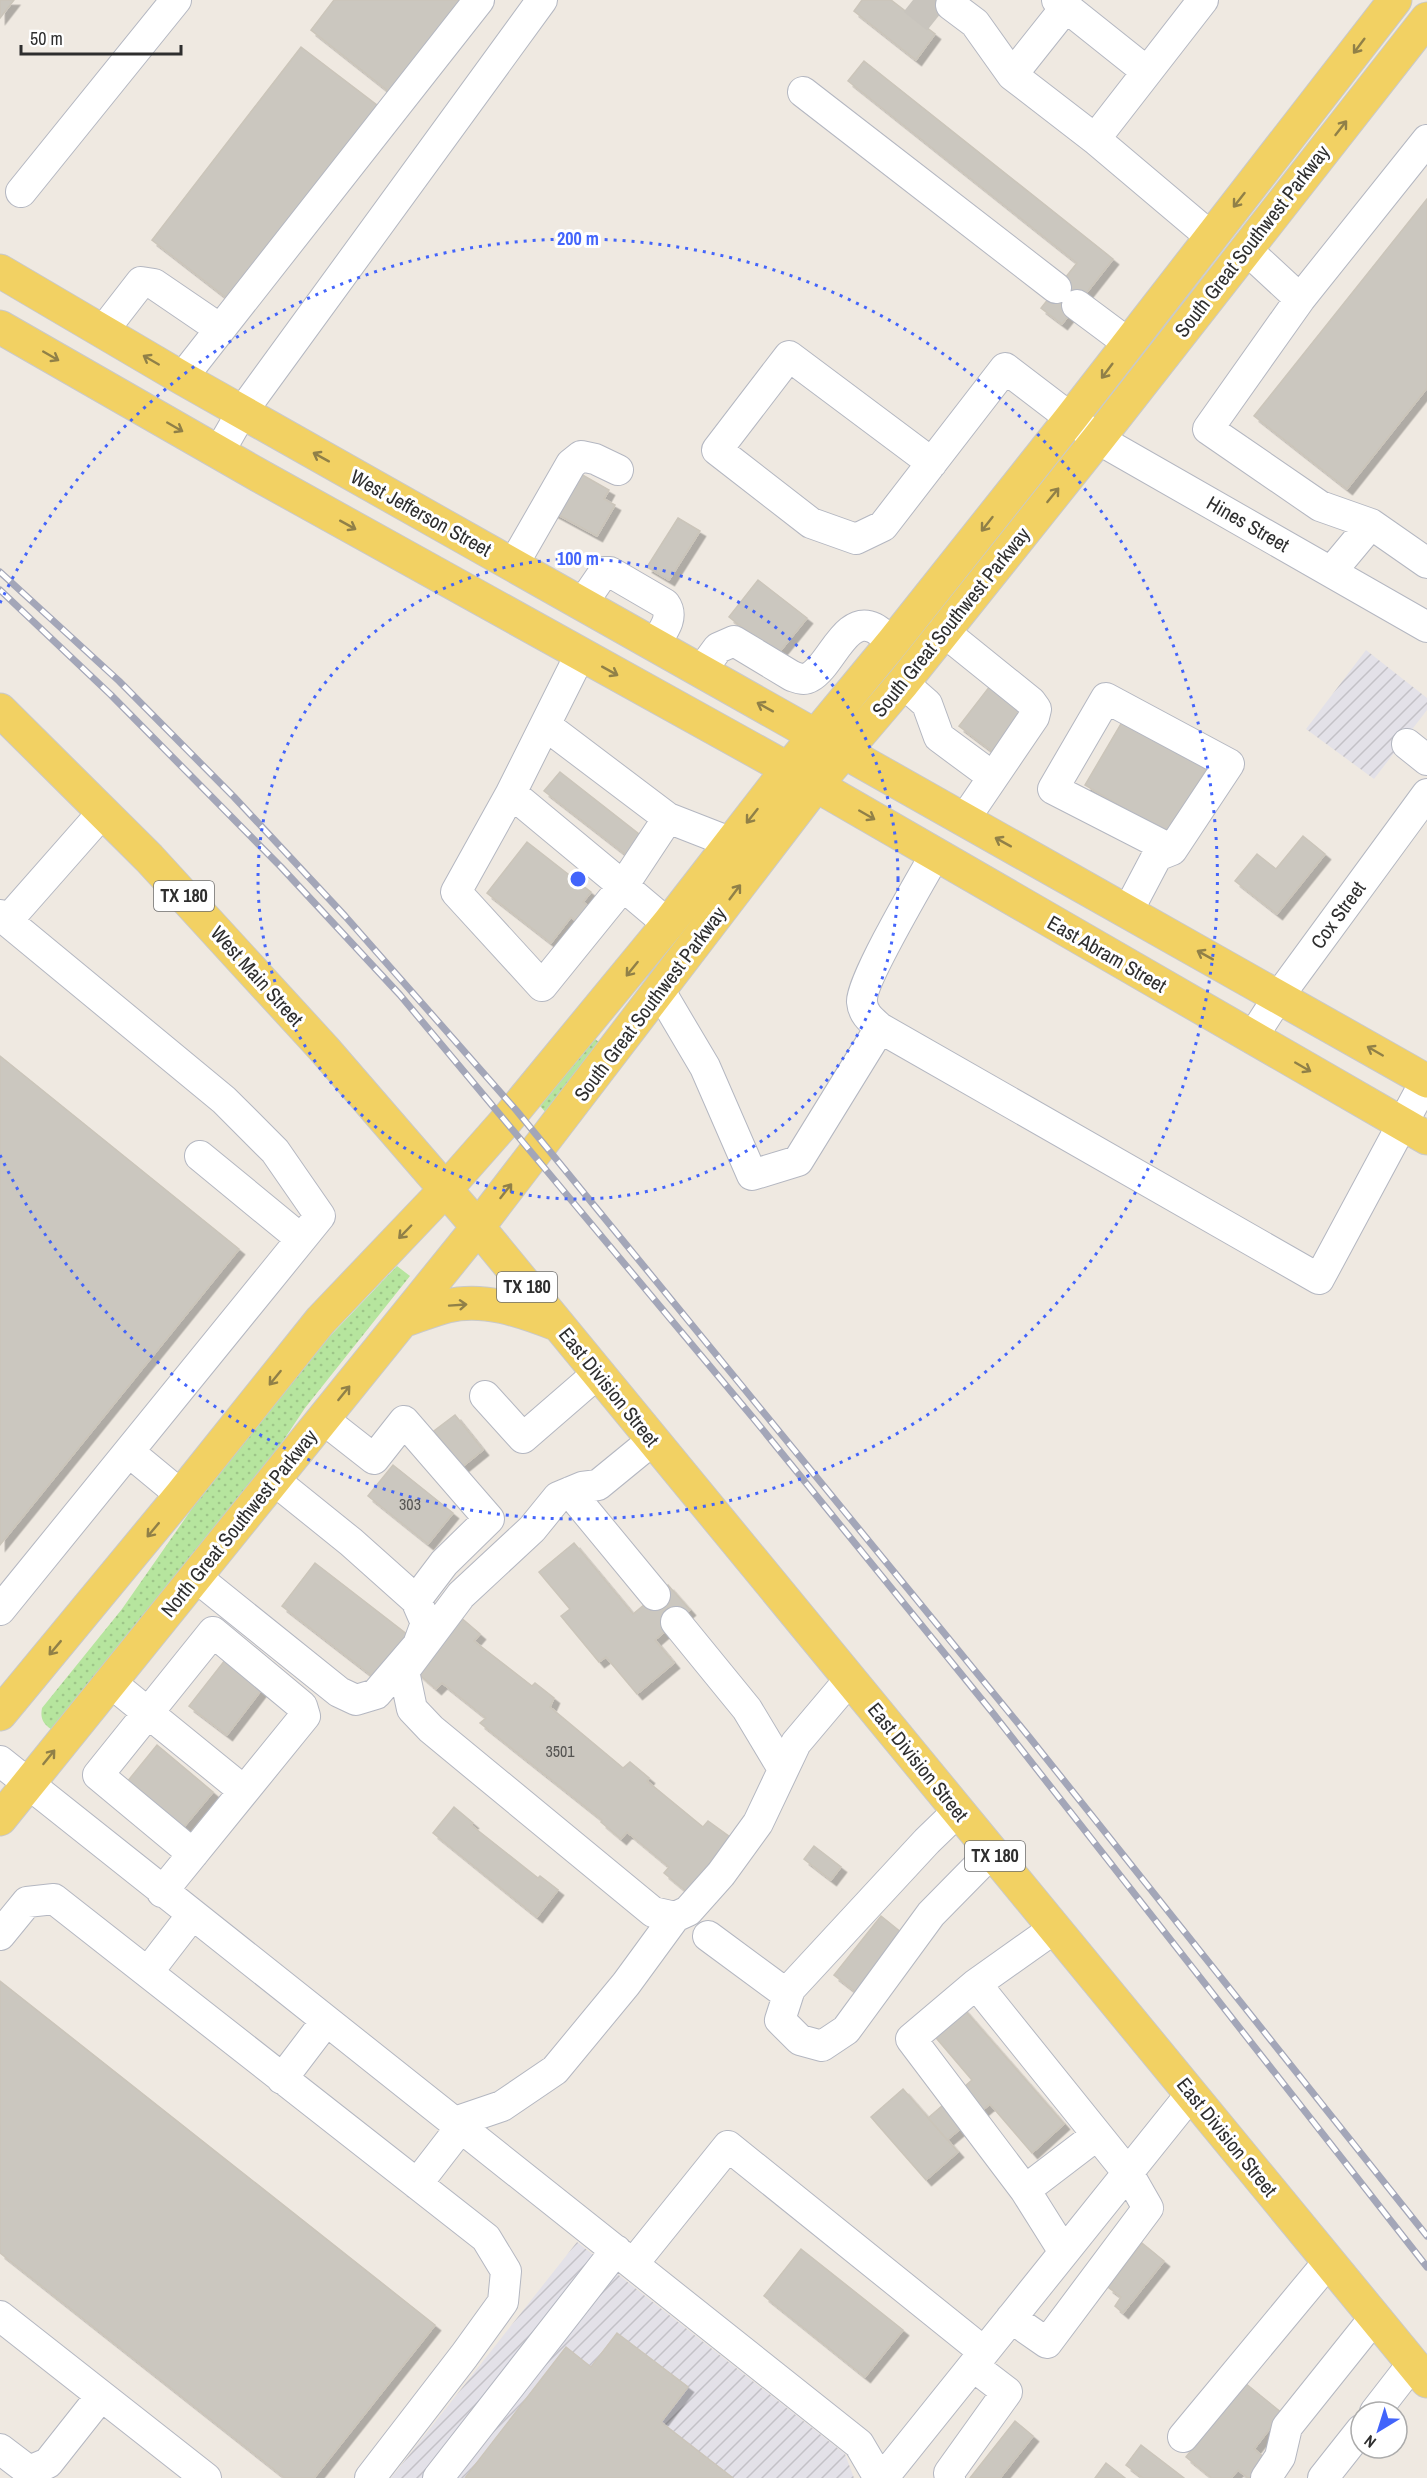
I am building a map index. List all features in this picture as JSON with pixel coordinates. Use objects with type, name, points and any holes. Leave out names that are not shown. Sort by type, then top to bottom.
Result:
[{"type":"main road","name":"South Great Southwest Parkway","points":[[445,1190],[525,1098],[668,924],[788,769],[1071,418],[1395,0]]},
{"type":"main road","name":"South Great Southwest Parkway","points":[[477,1227],[816,785],[903,683],[1098,439],[1427,19]]},
{"type":"main road","name":"West Jefferson Street","points":[[0,271],[182,378],[844,752]]},
{"type":"main road","points":[[0,327],[580,655],[788,769]]},
{"type":"main road","points":[[261,476],[283,435]]},
{"type":"main road","points":[[541,633],[573,599]]},
{"type":"main road","name":"West Main Street","points":[[0,710],[149,858],[324,1048],[477,1227]]},
{"type":"main road","points":[[844,752],[1426,1080]]},
{"type":"main road","name":"East Abram Street","points":[[788,769],[1415,1131]]},
{"type":"main road","points":[[0,1714],[181,1495],[321,1320],[445,1190]]},
{"type":"main road","name":"North Great Southwest Parkway","points":[[0,1819],[477,1227]]},
{"type":"main road","name":"East Division Street","points":[[477,1227],[1420,2372]]},
{"type":"main road","points":[[402,1321],[448,1306],[480,1304],[515,1309],[558,1325]]},
{"type":"street","points":[[21,192],[176,0]]},
{"type":"street","points":[[182,378],[479,0]]},
{"type":"street","points":[[219,452],[242,412],[542,0]]},
{"type":"street","points":[[1095,140],[1203,0]]},
{"type":"street","points":[[1012,75],[1062,4],[1146,71]]},
{"type":"street","points":[[958,12],[1012,75],[1095,140],[1210,237]]},
{"type":"street","points":[[803,92],[1128,343]]},
{"type":"street","points":[[1427,140],[1300,299],[1208,429],[1320,506],[1371,524],[1427,562]]},
{"type":"street","points":[[1246,249],[1300,299]]},
{"type":"street","points":[[103,332],[141,282],[154,284],[220,329]]},
{"type":"street","points":[[789,356],[932,463],[883,526],[856,539],[811,523],[717,450],[789,356]]},
{"type":"street","name":"Hines Street","points":[[932,463],[1005,368],[1098,439],[1427,627]]},
{"type":"street","points":[[513,565],[571,464],[580,456],[595,459],[618,470]]},
{"type":"street","points":[[1331,572],[1371,524]]},
{"type":"street","points":[[701,671],[718,648],[734,641],[792,676],[801,679],[813,675],[852,628],[862,625],[873,627],[892,642]]},
{"type":"street","points":[[943,632],[1031,702],[1035,709],[1034,717],[964,820]]},
{"type":"street","points":[[580,655],[511,793],[456,892],[542,986],[623,886],[669,818]]},
{"type":"street","points":[[903,683],[927,704],[939,737],[993,777]]},
{"type":"street","points":[[1128,911],[1157,856],[1172,850],[1229,764],[1106,698],[1053,789],[1172,850]]},
{"type":"street","points":[[545,725],[669,818],[732,843]]},
{"type":"street","points":[[511,793],[668,924]]},
{"type":"street","name":"Cox Street","points":[[1252,1038],[1279,996],[1427,794]]},
{"type":"street","points":[[0,1611],[320,1216],[275,1151],[224,1100],[4,918],[103,812]]},
{"type":"street","points":[[935,855],[870,975],[862,1000],[865,1015],[880,1028],[1319,1279],[1415,1131],[1426,1080]]},
{"type":"street","points":[[660,991],[705,1067],[752,1175],[798,1161],[880,1028]]},
{"type":"street","points":[[200,1156],[301,1239]]},
{"type":"street","points":[[485,1396],[523,1438],[598,1373]]},
{"type":"street","points":[[323,1419],[374,1460],[404,1421],[489,1519],[444,1563],[416,1600]]},
{"type":"street","points":[[652,1440],[598,1485],[558,1497],[532,1529],[461,1594],[404,1671],[412,1709],[440,1737],[653,1912],[675,1917]]},
{"type":"street","points":[[129,1452],[181,1495]]},
{"type":"street","points":[[196,1577],[339,1692],[356,1700],[376,1694],[418,1645],[426,1623],[416,1600],[351,1542],[274,1480]]},
{"type":"street","points":[[570,1492],[655,1596]]},
{"type":"street","points":[[676,1622],[747,1709],[783,1769]]},
{"type":"street","points":[[162,1892],[193,1854],[305,1716],[302,1706],[213,1632],[98,1775],[193,1854]]},
{"type":"street","points":[[417,2184],[458,2125],[502,2106],[555,2070],[626,1984],[675,1917],[688,1911],[721,1874],[758,1823],[796,1743],[850,1679]]},
{"type":"street","points":[[110,1682],[244,1791]]},
{"type":"street","points":[[0,1761],[859,2444],[881,2478],[1191,2094]]},
{"type":"street","points":[[958,1811],[927,1841],[790,1989],[780,2020],[800,2040],[822,2046],[846,2031],[931,1914],[992,1852]]},
{"type":"street","points":[[0,1935],[27,1902],[54,1899],[486,2238],[506,2271],[503,2302],[370,2478]]},
{"type":"street","points":[[148,1972],[192,1915]]},
{"type":"street","points":[[1055,1928],[976,1984],[911,2039],[1025,2190],[1064,2252]]},
{"type":"street","points":[[708,1936],[788,1995]]},
{"type":"street","points":[[976,1984],[1128,2173],[1148,2208],[1047,2343],[1011,2318]]},
{"type":"street","points":[[282,2079],[326,2021]]},
{"type":"street","points":[[1025,2190],[1098,2135]]},
{"type":"street","points":[[438,2478],[624,2257],[728,2145],[979,2359],[1006,2392],[949,2473],[950,2478]]},
{"type":"street","points":[[1183,2437],[1329,2261]]},
{"type":"street","points":[[0,2316],[206,2478]]},
{"type":"street","points":[[1266,2478],[1280,2457],[1287,2427],[1375,2317]]},
{"type":"street","points":[[1388,2400],[1420,2372]]},
{"type":"street","points":[[0,2449],[29,2471],[54,2471],[101,2396]]},
{"type":"street","points":[[1323,2478],[1349,2445]]},
{"type":"shaded area","points":[[1366,650],[1427,698],[1427,710],[1374,779],[1306,729]]},
{"type":"shaded area","points":[[577,2242],[845,2454],[854,2478],[391,2478]]},
{"type":"green space","points":[[595,1039],[600,1043],[549,1116],[540,1106]]},
{"type":"green space","points":[[397,1266],[410,1276],[305,1408],[231,1519],[51,1729],[48,1727],[41,1715],[42,1708],[122,1609],[212,1480],[311,1356]]},
{"type":"building","points":[[0,0],[14,0],[0,18]]},
{"type":"building","points":[[334,0],[474,0],[397,98],[311,30]]},
{"type":"building","points":[[862,0],[891,0],[935,34],[916,60],[854,11]]},
{"type":"building","points":[[301,47],[386,112],[237,306],[152,240]]},
{"type":"building","points":[[864,61],[1113,259],[1062,324],[1041,308],[1077,263],[848,81]]},
{"type":"building","points":[[1427,199],[1427,388],[1347,489],[1254,416]]},
{"type":"building","points":[[572,469],[609,490],[604,499],[615,505],[597,536],[549,510]]},
{"type":"building","points":[[678,518],[700,531],[669,580],[647,567]]},
{"type":"building","points":[[758,580],[807,618],[777,655],[729,617]]},
{"type":"building","points":[[990,686],[1023,711],[992,751],[959,726]]},
{"type":"building","points":[[1125,717],[1208,766],[1168,835],[1085,785]]},
{"type":"building","points":[[560,772],[644,838],[629,857],[544,791]]},
{"type":"building","points":[[1303,836],[1325,854],[1277,914],[1235,881],[1257,854],[1276,869]]},
{"type":"building","points":[[527,842],[591,892],[583,902],[595,911],[583,927],[571,917],[551,943],[487,893]]},
{"type":"building","points":[[0,1056],[239,1249],[0,1545]]},
{"type":"building","points":[[455,1415],[483,1450],[462,1467],[434,1431]]},
{"type":"building","points":[[393,1465],[453,1513],[428,1544],[368,1496]]},
{"type":"building","points":[[574,1543],[633,1614],[668,1585],[690,1610],[655,1640],[674,1663],[637,1694],[606,1657],[599,1662],[561,1616],[570,1609],[539,1572]]},
{"type":"building","points":[[315,1563],[413,1639],[380,1682],[282,1606]]},
{"type":"building","points":[[459,1616],[480,1634],[474,1641],[532,1686],[535,1683],[554,1698],[550,1707],[623,1768],[630,1762],[649,1778],[647,1781],[703,1827],[708,1821],[730,1837],[687,1892],[664,1873],[669,1867],[627,1832],[621,1839],[601,1822],[602,1820],[480,1723],[486,1718],[442,1683],[436,1689],[414,1670]]},
{"type":"building","points":[[229,1655],[266,1684],[227,1735],[189,1706]]},
{"type":"building","points":[[157,1745],[213,1792],[183,1828],[127,1782]]},
{"type":"building","points":[[454,1807],[473,1823],[471,1825],[538,1878],[540,1876],[558,1890],[537,1917],[433,1833]]},
{"type":"building","points":[[814,1846],[841,1867],[831,1880],[804,1859]]},
{"type":"building","points":[[881,1916],[907,1937],[861,1996],[834,1975]]},
{"type":"building","points":[[0,1981],[435,2325],[314,2478],[285,2478],[0,2253]]},
{"type":"building","points":[[962,2007],[1064,2124],[1032,2153],[990,2104],[947,2140],[928,2118],[972,2080],[932,2033]]},
{"type":"building","points":[[903,2089],[958,2152],[926,2180],[871,2117]]},
{"type":"building","points":[[1142,2243],[1164,2261],[1123,2313],[1115,2306],[1121,2297],[1108,2287]]},
{"type":"building","points":[[801,2249],[903,2330],[865,2377],[764,2296]]},
{"type":"building","points":[[617,2333],[688,2387],[661,2422],[733,2478],[465,2478],[566,2347],[591,2367]]},
{"type":"building","points":[[1245,2383],[1282,2413],[1254,2449],[1271,2463],[1259,2478],[1248,2478],[1238,2470],[1231,2478],[1212,2478],[1186,2457]]},
{"type":"building","points":[[1015,2421],[1033,2436],[1000,2478],[970,2478]]},
{"type":"building","points":[[1141,2445],[1184,2478],[1143,2478],[1126,2465]]},
{"type":"building","points":[[1106,2463],[1125,2478],[1095,2478]]},
{"type":"tunnel","points":[[913,0],[938,20]]},
{"type":"railway","points":[[0,572],[119,681],[234,797],[345,916],[516,1110],[1030,1738],[1427,2236]]},
{"type":"railway","points":[[0,590],[111,695],[281,867],[400,995],[754,1419],[992,1712],[1427,2267]]}]
